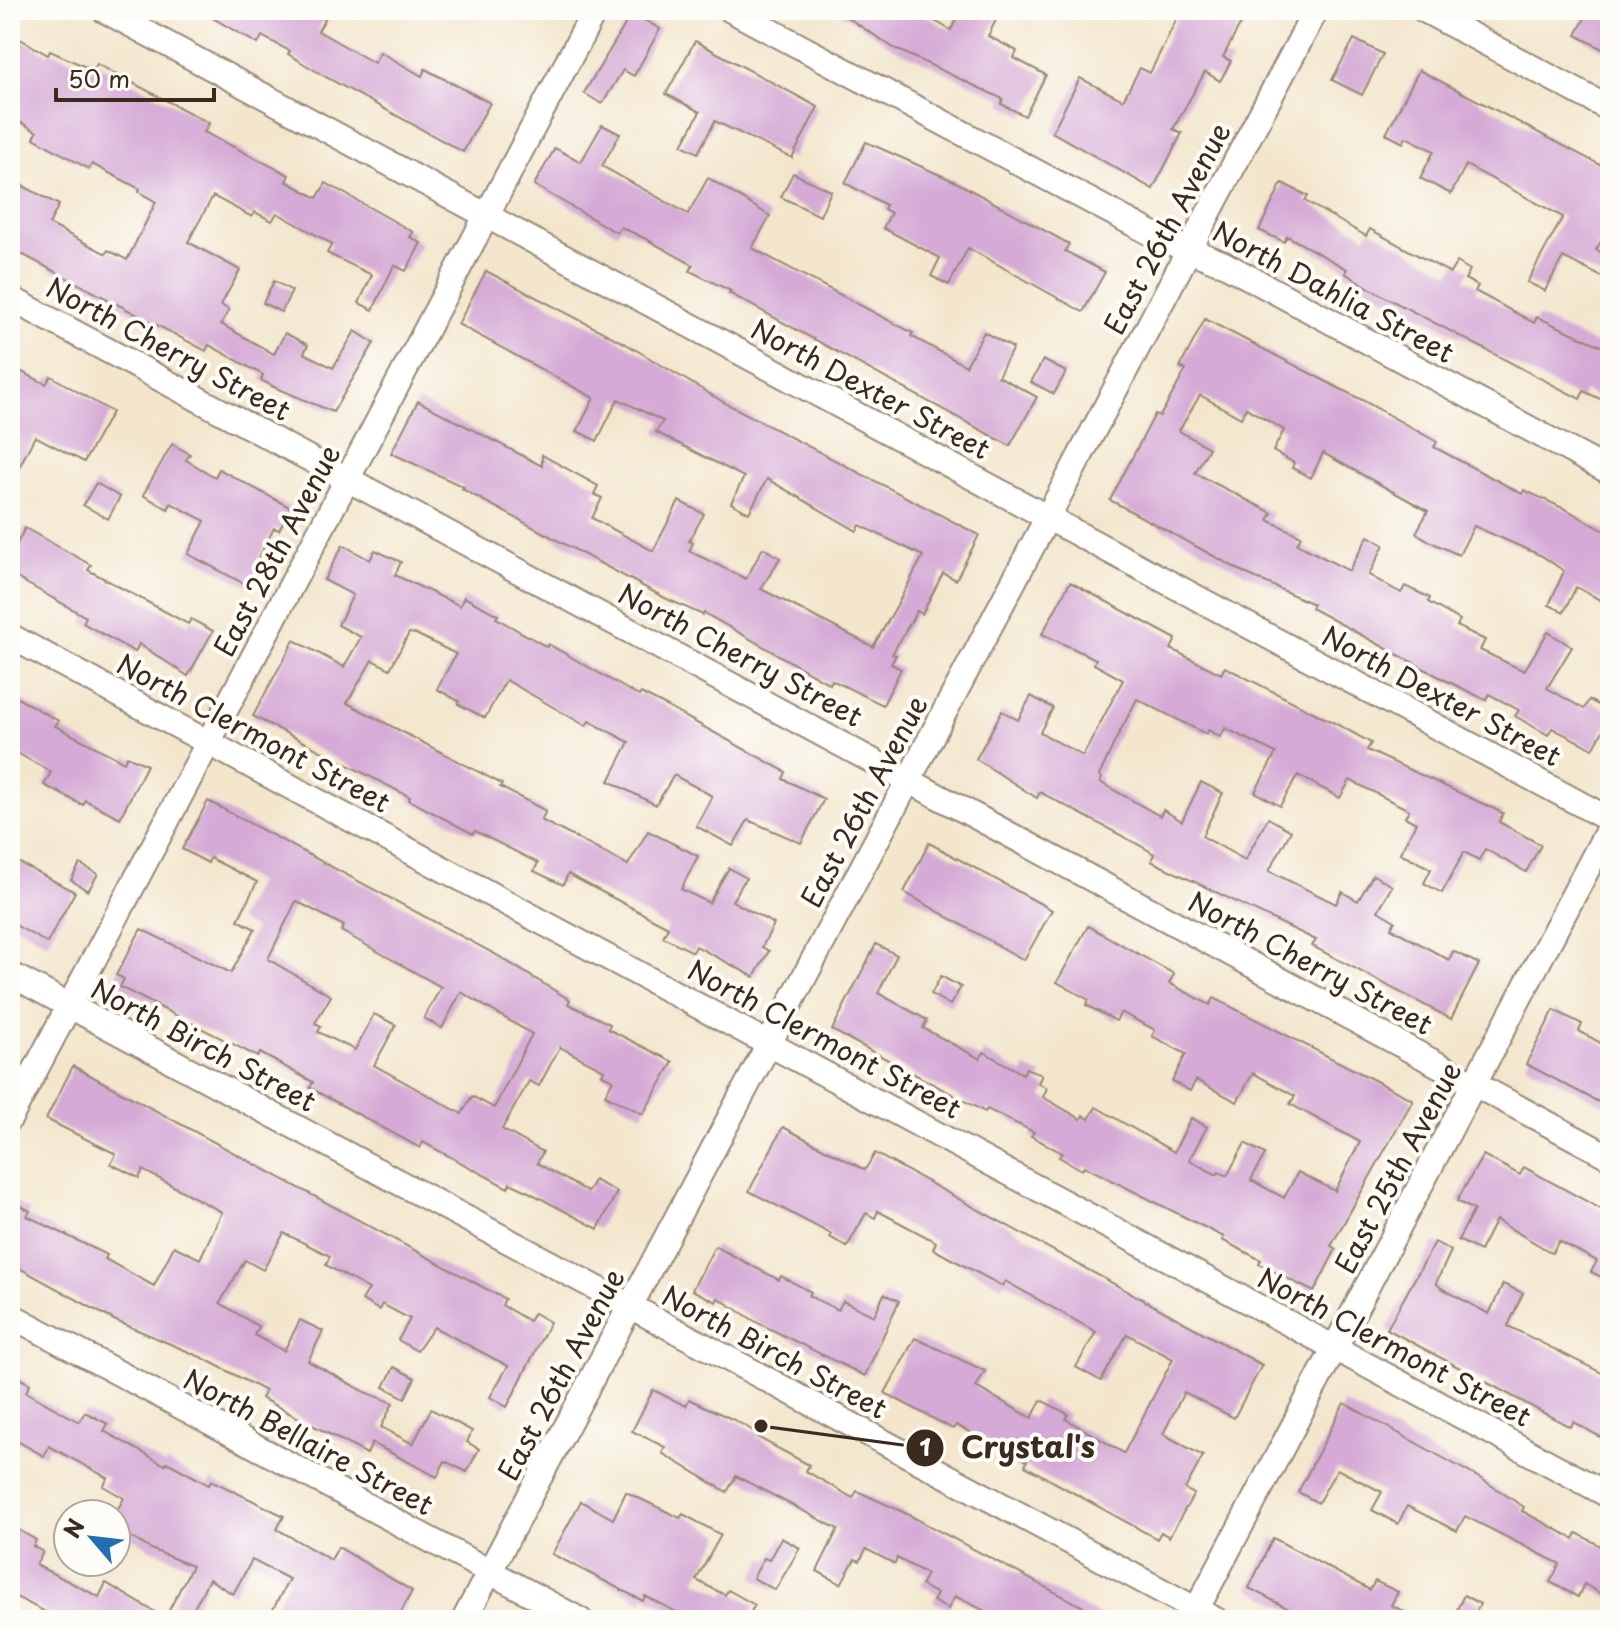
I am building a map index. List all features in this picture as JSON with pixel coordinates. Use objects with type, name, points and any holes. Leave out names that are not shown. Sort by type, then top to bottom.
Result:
[{"type":"street","name":"North Dexter Street","points":[[104,10],[1610,823]]},
{"type":"street","name":"East 28th Avenue","points":[[10,1118],[595,10]]},
{"type":"street","name":"North Dahlia Street","points":[[731,10],[1151,233],[1190,248],[1610,472]]},
{"type":"street","name":"East 26th Avenue","points":[[464,1620],[1316,10]]},
{"type":"street","points":[[1424,10],[1610,109]]},
{"type":"street","name":"North Cherry Street","points":[[10,298],[1610,1157]]},
{"type":"street","name":"North Clermont Street","points":[[10,636],[1610,1496]]},
{"type":"street","name":"East 25th Avenue","points":[[1201,1616],[1335,1347],[1610,823]]},
{"type":"street","name":"North Birch Street","points":[[10,974],[1201,1616]]},
{"type":"street","name":"North Bellaire Street","points":[[10,1315],[580,1620]]},
{"type":"building","points":[[199,10],[330,10],[318,31],[374,63],[380,52],[422,76],[425,69],[490,103],[463,152],[324,76],[288,54],[290,51],[262,36],[258,44]]},
{"type":"building","points":[[836,10],[915,10],[951,30],[961,10],[1001,10],[988,36],[1017,51],[1014,58],[1046,75],[1025,116],[1001,104],[1003,99],[894,48]]},
{"type":"building","points":[[1181,10],[1248,10],[1223,57],[1231,61],[1220,81],[1205,72],[1173,129],[1182,133],[1153,189],[1052,132],[1080,78],[1123,100],[1140,68],[1150,73]]},
{"type":"building","points":[[1589,10],[1610,10],[1610,53],[1576,35]]},
{"type":"building","points":[[632,13],[660,29],[634,76],[623,70],[602,104],[584,93]]},
{"type":"building","points":[[10,33],[48,55],[50,51],[93,70],[97,64],[209,123],[204,132],[289,175],[286,181],[317,198],[326,183],[413,232],[410,237],[421,243],[406,271],[394,265],[373,310],[359,303],[372,275],[327,253],[332,244],[277,213],[272,221],[255,212],[252,217],[213,196],[188,242],[240,270],[221,305],[229,310],[221,324],[274,354],[285,333],[308,345],[304,353],[333,368],[355,331],[374,343],[333,412],[276,388],[261,380],[263,375],[209,345],[206,351],[10,248],[10,179],[59,205],[49,224],[106,254],[108,250],[127,260],[156,202],[139,192],[140,189],[92,164],[89,169],[34,138],[37,132],[10,116]]},
{"type":"building","points":[[1354,39],[1383,54],[1362,95],[1332,80]]},
{"type":"building","points":[[695,41],[818,107],[792,158],[715,121],[698,153],[682,145],[700,112],[666,94]]},
{"type":"building","points":[[1419,70],[1610,170],[1610,225],[1596,250],[1610,256],[1604,278],[1563,257],[1545,291],[1527,282],[1563,217],[1466,165],[1451,194],[1420,178],[1434,151],[1406,137],[1403,143],[1386,134]]},
{"type":"building","points":[[602,125],[620,134],[602,166],[688,214],[708,178],[770,216],[752,248],[913,333],[911,336],[966,366],[984,332],[1013,348],[998,376],[1037,397],[1010,446],[690,271],[693,265],[646,239],[621,227],[617,233],[534,185],[555,148],[581,162]]},
{"type":"building","points":[[866,142],[956,182],[1069,244],[1065,251],[1105,272],[1083,312],[968,248],[949,285],[931,276],[940,258],[883,228],[891,213],[884,209],[886,205],[845,183]]},
{"type":"building","points":[[793,173],[831,191],[820,216],[781,197]]},
{"type":"building","points":[[1282,183],[1308,196],[1305,201],[1366,236],[1370,229],[1450,273],[1457,262],[1470,270],[1465,279],[1478,286],[1475,291],[1534,323],[1537,317],[1610,350],[1610,404],[1584,391],[1580,399],[1383,296],[1345,273],[1347,269],[1287,236],[1284,242],[1259,230]]},
{"type":"building","points":[[486,271],[626,344],[725,403],[979,535],[956,580],[943,573],[922,614],[917,611],[892,654],[896,655],[891,664],[901,669],[883,705],[832,680],[830,684],[704,613],[665,598],[462,489],[464,487],[391,453],[418,401],[542,466],[542,455],[598,486],[594,494],[602,498],[592,518],[653,551],[679,501],[704,514],[689,541],[693,543],[689,551],[746,579],[763,548],[780,558],[761,589],[873,647],[923,556],[860,525],[857,531],[767,479],[749,513],[731,503],[744,477],[656,432],[663,421],[618,399],[597,441],[577,431],[594,398],[458,324]]},
{"type":"building","points":[[274,281],[292,291],[281,312],[263,303]]},
{"type":"building","points":[[1205,319],[1362,400],[1437,442],[1434,447],[1522,494],[1524,490],[1610,534],[1610,605],[1576,587],[1564,612],[1549,605],[1564,571],[1542,556],[1474,526],[1459,555],[1435,544],[1416,533],[1428,511],[1323,453],[1311,478],[1292,468],[1294,463],[1273,451],[1284,430],[1246,408],[1241,418],[1200,395],[1179,431],[1209,448],[1195,473],[1272,513],[1268,520],[1301,536],[1297,544],[1349,571],[1368,536],[1384,545],[1369,575],[1401,593],[1405,586],[1430,598],[1428,602],[1460,620],[1457,626],[1485,640],[1480,650],[1524,671],[1548,632],[1572,647],[1547,688],[1584,709],[1589,700],[1610,711],[1610,718],[1593,749],[1552,728],[1548,735],[1515,716],[1519,710],[1489,694],[1486,700],[1445,680],[1311,608],[1313,604],[1247,574],[1110,500],[1155,414],[1160,416],[1186,370],[1180,367]]},
{"type":"building","points":[[1043,360],[1066,372],[1054,394],[1031,382]]},
{"type":"building","points":[[10,366],[46,384],[51,376],[112,412],[84,462],[35,436],[10,485]]},
{"type":"building","points":[[172,444],[190,454],[186,460],[215,477],[219,469],[291,508],[279,530],[274,528],[256,563],[263,566],[252,588],[188,554],[205,521],[171,503],[168,509],[143,495]]},
{"type":"building","points":[[96,483],[120,497],[108,519],[83,505]]},
{"type":"building","points":[[25,528],[91,565],[88,570],[188,624],[191,619],[213,631],[188,676],[139,644],[135,652],[83,623],[86,617],[10,574],[10,557]]},
{"type":"building","points":[[343,545],[370,560],[375,550],[401,562],[395,575],[460,606],[464,597],[547,647],[548,644],[639,696],[641,693],[786,772],[783,779],[824,799],[801,843],[748,820],[733,846],[696,826],[712,796],[674,775],[656,805],[609,781],[629,742],[589,721],[586,726],[506,680],[485,718],[458,704],[459,701],[437,689],[456,654],[416,634],[409,633],[390,669],[372,660],[347,703],[502,784],[500,787],[546,811],[541,820],[628,865],[648,831],[698,856],[681,889],[709,903],[729,868],[746,878],[732,901],[774,924],[762,947],[769,951],[754,977],[696,946],[693,952],[663,937],[668,927],[568,874],[563,885],[534,871],[538,863],[475,831],[473,834],[409,800],[410,797],[253,716],[294,640],[344,667],[361,637],[338,625],[353,595],[324,580]]},
{"type":"building","points":[[1070,582],[1176,639],[1171,649],[1221,674],[1225,667],[1371,743],[1367,750],[1503,813],[1499,822],[1541,845],[1526,872],[1485,849],[1479,860],[1464,852],[1442,893],[1424,883],[1431,869],[1400,853],[1416,823],[1405,817],[1409,810],[1350,780],[1340,798],[1298,775],[1280,806],[1255,792],[1276,753],[1225,728],[1221,737],[1208,730],[1206,734],[1137,699],[1115,741],[1099,776],[1102,778],[1100,782],[1160,816],[1163,810],[1182,821],[1201,782],[1223,793],[1202,836],[1245,860],[1268,818],[1291,831],[1269,871],[1336,904],[1342,892],[1358,901],[1373,875],[1392,886],[1378,911],[1395,921],[1391,928],[1449,960],[1453,951],[1479,964],[1451,1019],[1312,946],[1316,940],[1151,861],[1154,854],[1143,847],[1040,792],[1037,798],[976,759],[1002,711],[1018,720],[1031,696],[1053,708],[1040,732],[1083,756],[1123,680],[1094,664],[1096,659],[1042,634]]},
{"type":"building","points":[[10,694],[59,721],[55,726],[124,762],[127,756],[147,765],[120,818],[85,800],[83,805],[44,785],[51,772],[10,749]]},
{"type":"building","points":[[208,801],[495,954],[570,1000],[568,1004],[610,1024],[608,1029],[673,1062],[643,1114],[605,1095],[613,1080],[602,1075],[604,1070],[560,1047],[539,1086],[529,1081],[502,1129],[543,1152],[537,1163],[588,1192],[594,1180],[617,1192],[598,1229],[510,1183],[508,1188],[423,1142],[420,1148],[310,1088],[313,1082],[260,1053],[258,1057],[120,987],[124,979],[116,975],[141,929],[231,973],[255,929],[238,920],[257,882],[210,858],[208,863],[182,849]],"holes":[[[296,901],[344,926],[341,931],[441,987],[424,1018],[442,1028],[461,992],[532,1034],[494,1108],[472,1096],[462,1114],[374,1065],[396,1025],[374,1014],[355,1050],[318,1032],[321,1026],[315,1023],[331,996],[268,959]]]},
{"type":"building","points":[[929,843],[1052,910],[1024,960],[904,892]]},
{"type":"building","points":[[10,858],[75,892],[47,943],[10,922]]},
{"type":"building","points":[[80,864],[98,874],[88,891],[71,880]]},
{"type":"building","points":[[1088,926],[1174,974],[1169,983],[1210,1005],[1214,998],[1413,1100],[1331,1246],[1336,1249],[1314,1292],[1259,1264],[1261,1260],[1222,1240],[1224,1237],[1084,1166],[1082,1170],[1059,1157],[1062,1153],[1031,1136],[1034,1132],[987,1109],[985,1112],[832,1030],[876,944],[897,955],[878,993],[927,1020],[923,1028],[980,1059],[984,1052],[1023,1074],[1026,1068],[1042,1075],[1038,1083],[1047,1088],[1043,1097],[1081,1119],[1083,1115],[1089,1119],[1096,1107],[1174,1152],[1191,1118],[1207,1127],[1189,1160],[1217,1175],[1219,1172],[1227,1176],[1245,1143],[1265,1154],[1251,1180],[1284,1198],[1298,1172],[1335,1191],[1360,1142],[1290,1104],[1295,1096],[1253,1073],[1237,1102],[1196,1080],[1190,1091],[1172,1081],[1186,1054],[1152,1036],[1155,1030],[1121,1012],[1116,1021],[1086,1005],[1089,1000],[1057,982]]},
{"type":"building","points":[[941,976],[961,987],[950,1005],[931,994]]},
{"type":"building","points":[[1554,1010],[1582,1024],[1579,1031],[1610,1048],[1610,1108],[1526,1064]]},
{"type":"building","points":[[73,1066],[505,1299],[502,1305],[529,1321],[534,1313],[550,1322],[507,1407],[490,1397],[508,1366],[434,1327],[417,1351],[398,1340],[410,1319],[382,1304],[379,1310],[362,1300],[369,1289],[326,1265],[330,1256],[284,1233],[263,1270],[245,1260],[220,1303],[259,1327],[254,1335],[284,1351],[300,1320],[323,1331],[308,1361],[365,1392],[393,1403],[381,1427],[413,1444],[431,1409],[472,1431],[467,1442],[479,1449],[467,1472],[445,1461],[437,1477],[372,1443],[367,1454],[261,1398],[265,1391],[203,1358],[114,1320],[10,1263],[10,1200],[30,1211],[27,1216],[107,1255],[105,1259],[154,1286],[174,1246],[200,1259],[222,1212],[143,1170],[139,1178],[111,1164],[116,1154],[46,1119]]},
{"type":"building","points":[[783,1127],[865,1170],[875,1153],[1262,1365],[1234,1418],[1184,1392],[1163,1434],[1203,1456],[1185,1489],[1194,1494],[1169,1537],[1161,1532],[1157,1539],[1025,1466],[1027,1461],[956,1425],[953,1429],[885,1393],[915,1338],[985,1371],[976,1387],[1032,1418],[1041,1400],[1068,1414],[1066,1419],[1124,1453],[1173,1359],[1127,1334],[1101,1381],[1076,1367],[1096,1332],[1005,1281],[1002,1286],[933,1249],[936,1242],[878,1211],[875,1218],[866,1213],[847,1247],[830,1237],[831,1234],[749,1191]]},
{"type":"building","points":[[1483,1155],[1520,1175],[1524,1167],[1610,1214],[1610,1281],[1591,1272],[1597,1261],[1559,1241],[1552,1253],[1496,1220],[1480,1251],[1458,1240],[1474,1210],[1457,1201]]},
{"type":"building","points":[[1435,1242],[1451,1251],[1436,1283],[1441,1288],[1489,1314],[1503,1284],[1523,1293],[1508,1326],[1610,1377],[1610,1442],[1573,1422],[1570,1427],[1387,1329]]},
{"type":"building","points":[[715,1246],[779,1280],[781,1276],[811,1292],[809,1296],[838,1310],[843,1301],[874,1316],[884,1294],[899,1301],[865,1376],[758,1323],[718,1298],[716,1302],[692,1290]]},
{"type":"building","points":[[394,1367],[415,1378],[405,1398],[384,1387]]},
{"type":"building","points":[[10,1373],[30,1384],[26,1392],[79,1422],[85,1412],[108,1424],[104,1431],[165,1465],[167,1462],[209,1485],[211,1480],[284,1516],[277,1529],[331,1560],[338,1547],[412,1591],[397,1620],[279,1620],[270,1615],[289,1579],[252,1560],[233,1594],[209,1579],[188,1620],[61,1620],[10,1594],[10,1525],[36,1540],[33,1546],[43,1552],[36,1565],[52,1573],[52,1578],[62,1578],[99,1597],[106,1583],[165,1618],[192,1566],[132,1538],[132,1498],[124,1498],[103,1486],[108,1478],[49,1446],[44,1456],[10,1437]]},
{"type":"building","points":[[653,1390],[686,1406],[689,1399],[734,1420],[759,1434],[757,1437],[809,1465],[806,1471],[853,1498],[857,1491],[903,1512],[1108,1620],[1003,1620],[955,1596],[948,1609],[933,1601],[937,1594],[921,1585],[927,1574],[897,1558],[895,1564],[866,1549],[860,1561],[855,1559],[841,1584],[817,1571],[838,1529],[736,1476],[727,1492],[662,1453],[665,1447],[632,1431]]},
{"type":"building","points":[[1344,1403],[1483,1480],[1524,1507],[1522,1511],[1574,1539],[1577,1533],[1610,1551],[1610,1599],[1584,1584],[1578,1597],[1550,1582],[1560,1564],[1465,1516],[1457,1531],[1407,1506],[1398,1524],[1372,1510],[1382,1492],[1337,1469],[1318,1503],[1298,1492]]},
{"type":"building","points":[[626,1492],[680,1518],[683,1514],[721,1535],[696,1580],[725,1595],[728,1590],[755,1605],[746,1620],[692,1620],[645,1596],[643,1601],[552,1554],[581,1501],[613,1519]]},
{"type":"building","points":[[781,1538],[800,1548],[775,1590],[753,1578],[764,1558],[769,1560]]},
{"type":"building","points":[[1273,1538],[1370,1590],[1375,1581],[1398,1592],[1391,1605],[1420,1620],[1323,1620],[1309,1613],[1306,1618],[1249,1588]]},
{"type":"building","points":[[1464,1595],[1480,1604],[1472,1620],[1452,1620]]},
{"type":"place","name":"Crystal's","points":[[761,1426]]}]
